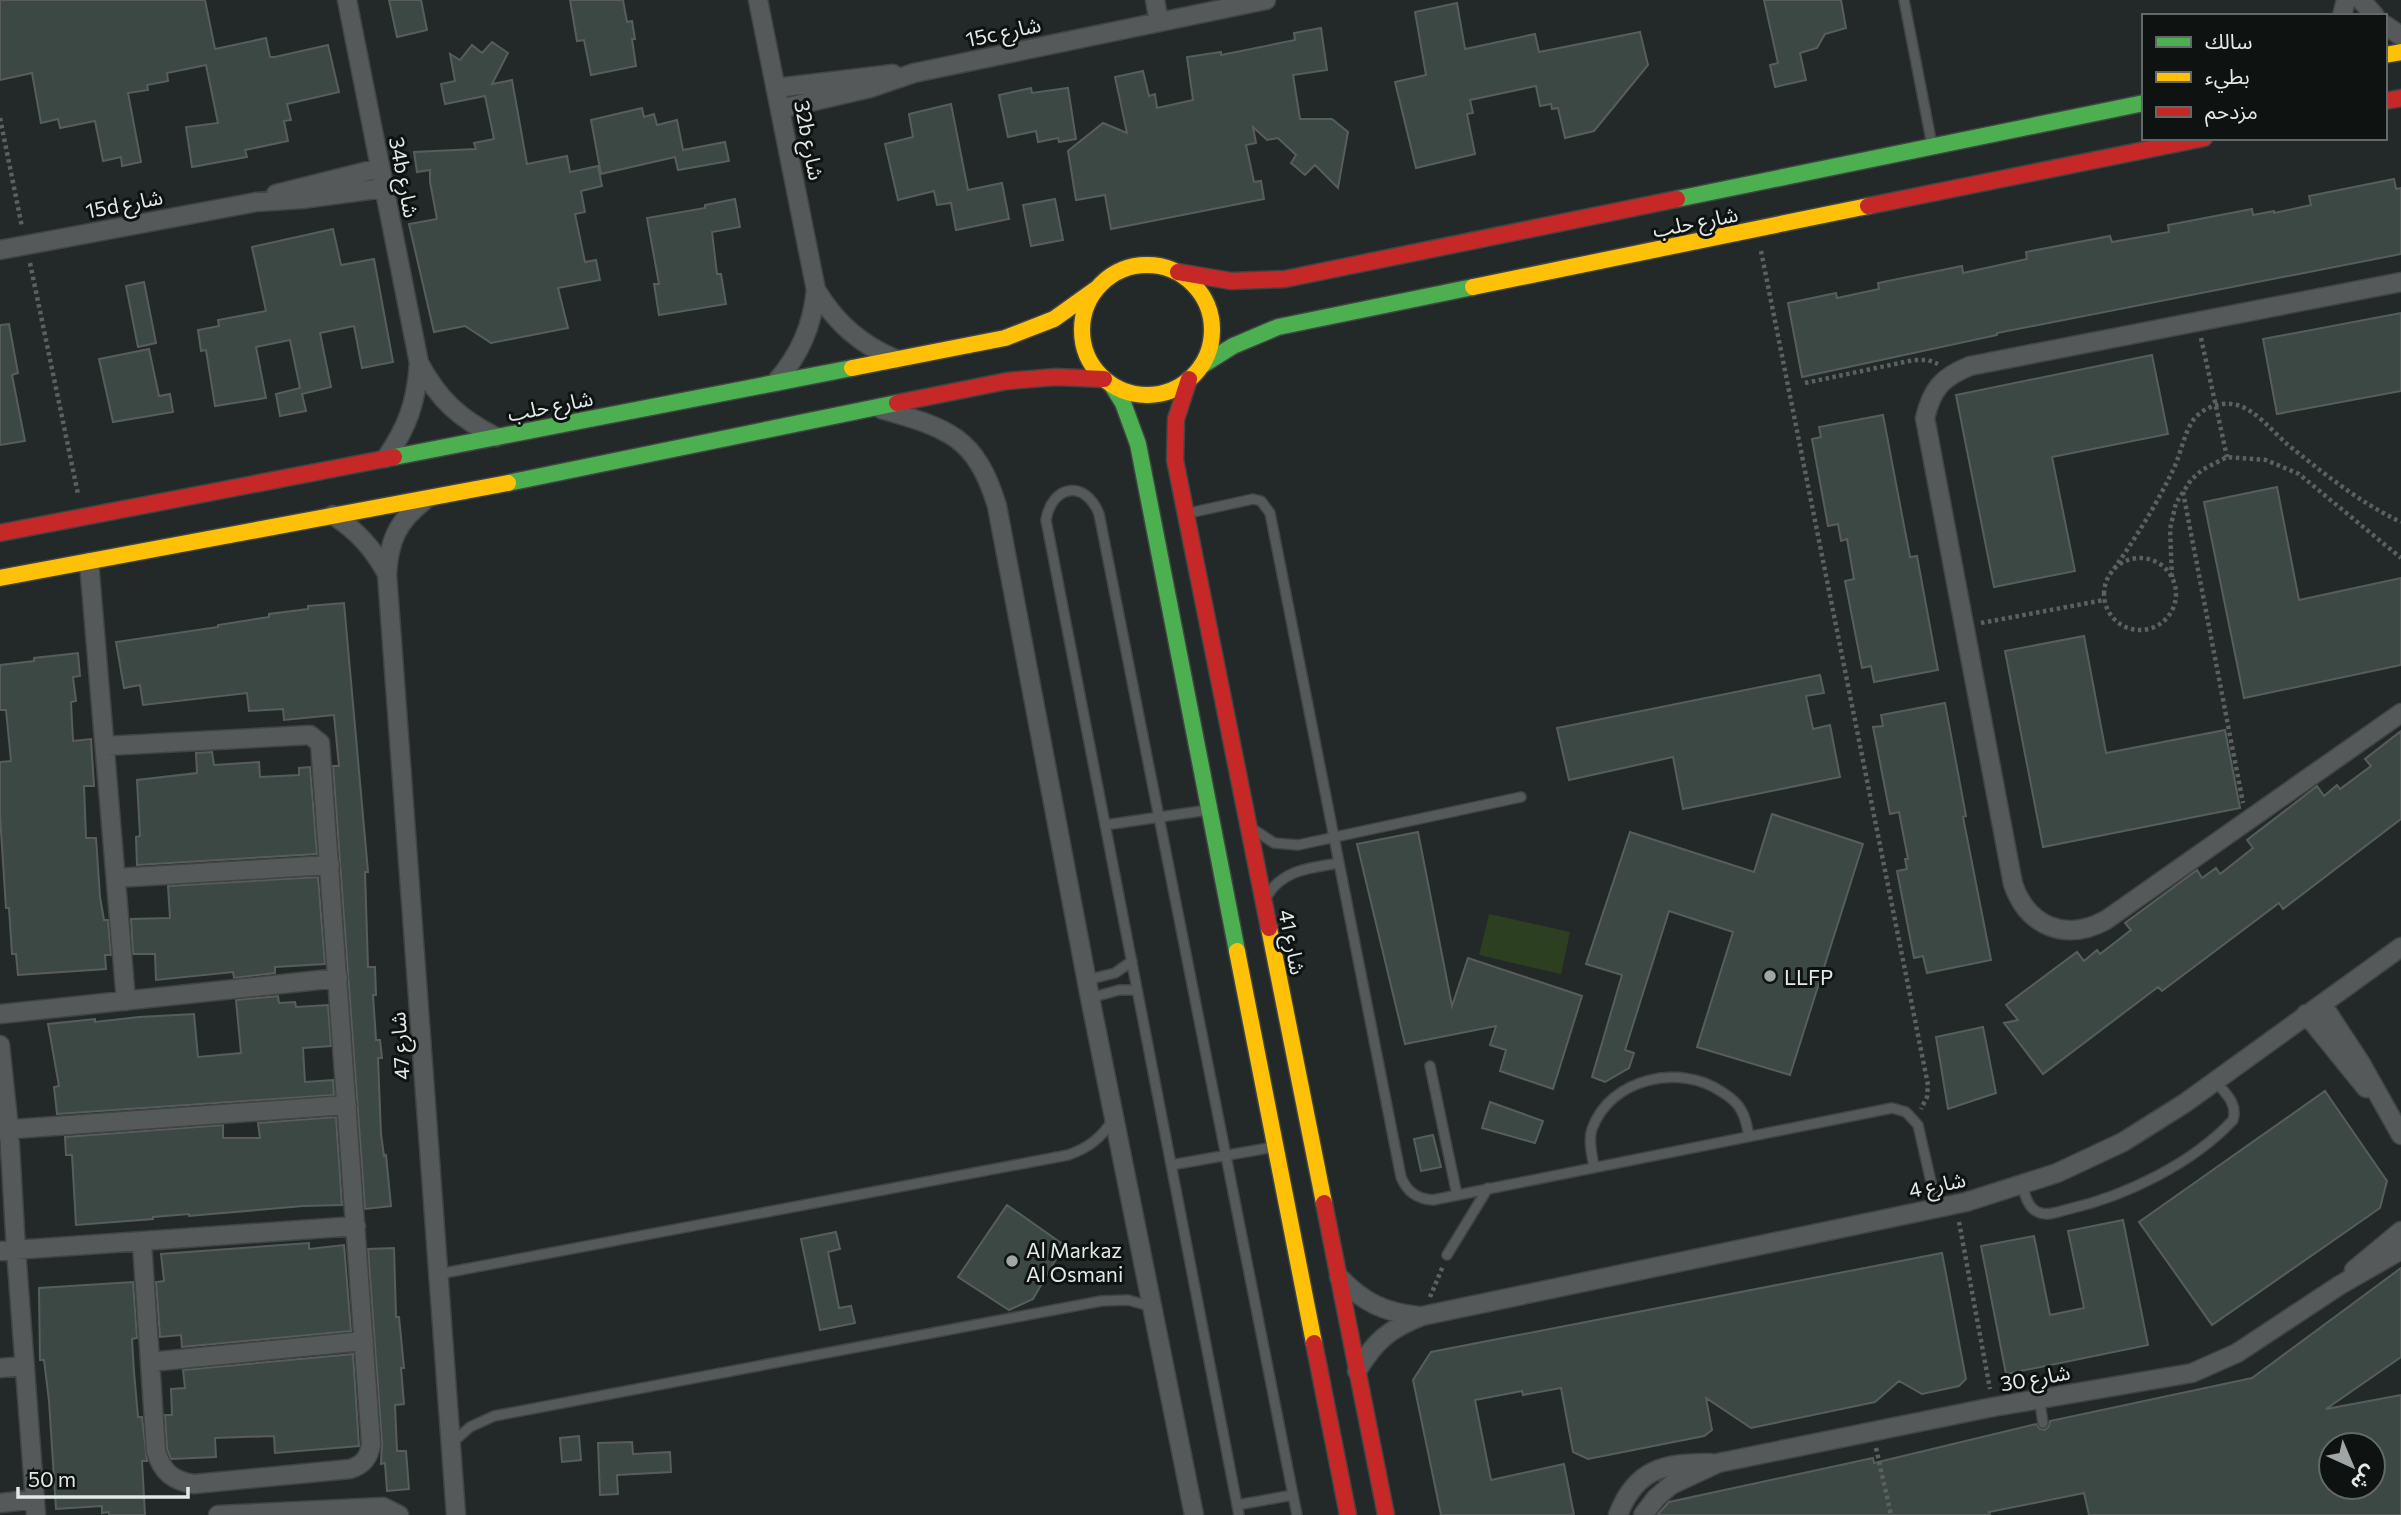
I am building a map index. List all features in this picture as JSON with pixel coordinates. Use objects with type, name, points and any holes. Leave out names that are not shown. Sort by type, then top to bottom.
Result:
[{"type":"street","name":"34b شارع","points":[[347,0],[419,363],[411,414],[386,458]]},
{"type":"street","name":"32b شارع","points":[[758,0],[816,290],[814,310],[805,340],[790,366],[776,382]]},
{"type":"street","points":[[1155,0],[1159,22]]},
{"type":"street","name":"15c شارع","points":[[780,109],[870,88],[914,73],[1266,0]]},
{"type":"street","points":[[2361,0],[2373,14]]},
{"type":"street","name":"15c شارع","points":[[776,88],[914,73]]},
{"type":"street","name":"شارع حلب","points":[[1178,272],[1231,281],[1285,279],[2142,103]]},
{"type":"street","name":"شارع حلب","points":[[1201,366],[1234,344],[1271,329],[2194,140]]},
{"type":"street","name":"15d شارع","points":[[256,202],[300,187],[380,168]]},
{"type":"street","name":"15d شارع","points":[[0,250],[256,202],[302,200],[384,188]]},
{"type":"street","points":[[0,578],[427,499],[1007,381],[1056,377],[1108,382],[1126,392],[1151,394],[1175,388],[1189,379],[1201,366],[1211,340],[1210,314],[1198,290],[1178,272],[1161,266],[1134,267],[1109,277],[1096,289],[1087,303],[1082,336],[1093,367],[1108,382],[1123,403],[1138,444],[1348,1515]]},
{"type":"street","points":[[2401,282],[1970,366],[1953,372],[1939,384],[1929,400],[1925,418],[2012,884],[2032,916],[2056,928],[2068,930],[2095,926],[2401,713]]},
{"type":"street","name":"شارع حلب","points":[[0,533],[1005,338],[1054,319],[1096,289]]},
{"type":"street","name":"32b شارع","points":[[816,290],[828,310],[858,340],[895,359]]},
{"type":"street","name":"34b شارع","points":[[419,363],[432,387],[450,408],[471,424],[496,437]]},
{"type":"street","name":"شارع 41","points":[[1189,379],[1175,418],[1173,439],[1186,514],[1386,1515]]},
{"type":"street","points":[[874,407],[949,433],[972,452],[988,477],[997,506],[1088,989],[1194,1515]]},
{"type":"street","name":"شارع 47","points":[[427,499],[409,513],[396,531],[388,552],[387,574],[456,1515]]},
{"type":"street","name":"شارع 47","points":[[333,515],[365,540],[387,574]]},
{"type":"street","points":[[89,562],[126,1001]]},
{"type":"street","points":[[105,746],[310,735],[320,743],[372,1444],[365,1461],[349,1469],[207,1483],[180,1482],[169,1475],[160,1465],[156,1451],[142,1242]]},
{"type":"street","points":[[116,878],[330,865]]},
{"type":"street","name":"شارع 4","points":[[1357,1371],[1368,1352],[1383,1336],[1401,1324],[1422,1316],[1956,1204],[2022,1185],[2068,1168],[2123,1142],[2185,1103],[2401,947]]},
{"type":"street","points":[[0,1014],[338,978]]},
{"type":"street","points":[[2322,1003],[2360,1062],[2401,1135]]},
{"type":"street","points":[[2306,1014],[2349,1069],[2381,1102]]},
{"type":"street","points":[[0,1045],[8,1251],[24,1366],[35,1507],[0,1503]]},
{"type":"street","points":[[4,1129],[347,1105]]},
{"type":"street","points":[[8,1251],[356,1226]]},
{"type":"street","name":"شارع 30","points":[[2340,1285],[2401,1231]]},
{"type":"street","name":"شارع 30","points":[[1618,1515],[1623,1500],[1634,1485],[1664,1466],[1718,1463],[1993,1407],[2040,1403],[2168,1378],[2204,1368],[2237,1353],[2340,1285],[2401,1250]]},
{"type":"street","name":"شارع 4","points":[[1338,1276],[1355,1293],[1375,1306],[1398,1314],[1422,1316]]},
{"type":"street","points":[[150,1362],[364,1341]]},
{"type":"street","points":[[0,1368],[24,1366]]},
{"type":"street","name":"شارع 30","points":[[1643,1515],[1671,1485],[1718,1463]]},
{"type":"street","points":[[218,1515],[383,1507],[398,1515]]},
{"type":"lane","points":[[1904,0],[1932,147]]},
{"type":"lane","points":[[1293,1495],[1238,1510],[1046,520],[1048,506],[1057,495],[1070,490],[1083,492],[1094,501],[1099,514],[1297,1515]]},
{"type":"lane","points":[[1186,514],[1253,499],[1261,501],[1270,513],[1405,1187],[1422,1199],[1433,1200],[1892,1108],[1906,1111],[1918,1125],[1937,1208]]},
{"type":"lane","points":[[1247,819],[1263,837],[1286,845],[1298,845],[1521,797]]},
{"type":"lane","points":[[1105,825],[1211,810]]},
{"type":"lane","points":[[1264,904],[1276,883],[1286,876],[1339,863]]},
{"type":"lane","points":[[1088,989],[1132,961]]},
{"type":"lane","points":[[1088,989],[1137,990]]},
{"type":"lane","points":[[1430,1066],[1457,1195]]},
{"type":"lane","points":[[1594,1167],[1591,1131],[1606,1106],[1628,1088],[1654,1078],[1683,1076],[1710,1084],[1734,1100],[1741,1110],[1749,1136]]},
{"type":"lane","points":[[2022,1185],[2031,1208],[2044,1214],[2083,1206],[2146,1181],[2203,1146],[2233,1120],[2235,1107],[2215,1081]]},
{"type":"lane","points":[[439,1274],[1068,1155],[1095,1142],[1114,1118]]},
{"type":"lane","points":[[1171,1165],[1276,1147]]},
{"type":"lane","points":[[1447,1255],[1488,1188]]},
{"type":"lane","points":[[451,1444],[459,1435],[482,1420],[508,1413],[1101,1301],[1128,1300],[1153,1307]]},
{"type":"lane","points":[[2040,1403],[2044,1423]]},
{"type":"path","points":[[0,118],[82,517]]},
{"type":"path","points":[[1756,229],[1928,1085],[1922,1108],[1913,1117]]},
{"type":"path","points":[[2198,322],[2227,457]]},
{"type":"path","points":[[1805,383],[1914,360],[1928,360],[1953,372]]},
{"type":"path","points":[[2401,522],[2375,508],[2316,467],[2247,409],[2227,403],[2216,405],[2205,409],[2189,427],[2160,496],[2139,533],[2107,578],[2104,600],[2114,620],[2124,627],[2146,630],[2166,620],[2176,599],[2172,577],[2170,529],[2176,503],[2202,470],[2227,457],[2266,460],[2299,474],[2401,558]]},
{"type":"path","points":[[2183,492],[2247,821]]},
{"type":"path","points":[[2114,569],[2134,558],[2146,558],[2156,561],[2172,577]]},
{"type":"path","points":[[1964,626],[2104,600]]},
{"type":"path","points":[[1956,1204],[1993,1407]]},
{"type":"path","points":[[1422,1316],[1447,1255]]},
{"type":"path","points":[[1872,1431],[1891,1515]]},
{"type":"green space","points":[[1489,914],[1570,932],[1561,974],[1479,955]]},
{"type":"building","points":[[0,0],[205,0],[215,49],[266,38],[270,57],[275,57],[328,45],[339,92],[287,104],[291,120],[284,121],[288,141],[245,150],[247,157],[192,167],[186,127],[218,123],[206,65],[167,73],[168,81],[147,85],[148,90],[128,93],[141,162],[122,166],[121,157],[103,161],[95,121],[60,128],[58,119],[41,123],[32,73],[0,80]]},
{"type":"building","points":[[389,0],[421,0],[427,30],[397,37]]},
{"type":"building","points":[[570,0],[623,0],[627,22],[632,21],[636,66],[591,75],[584,40],[577,41]]},
{"type":"building","points":[[1764,0],[1841,0],[1846,28],[1825,34],[1817,48],[1800,53],[1806,80],[1775,87],[1770,65],[1778,63]]},
{"type":"building","points":[[1457,3],[1465,49],[1535,34],[1539,52],[1640,32],[1648,65],[1594,131],[1565,138],[1558,108],[1552,109],[1551,104],[1540,106],[1536,86],[1470,100],[1473,113],[1467,114],[1475,154],[1416,168],[1395,82],[1426,75],[1415,12]]},
{"type":"building","points":[[1321,28],[1327,70],[1293,75],[1300,119],[1332,119],[1348,132],[1338,188],[1315,165],[1305,175],[1291,163],[1296,155],[1278,138],[1267,140],[1253,127],[1256,143],[1246,145],[1254,182],[1261,181],[1264,199],[1111,229],[1105,195],[1076,200],[1068,151],[1103,123],[1127,133],[1115,77],[1143,71],[1149,96],[1155,94],[1157,108],[1193,100],[1187,57],[1221,52],[1221,55],[1295,40],[1294,33]]},
{"type":"building","points":[[492,42],[508,53],[492,84],[512,80],[527,164],[567,156],[570,172],[598,166],[602,186],[581,191],[585,212],[575,214],[585,262],[596,260],[600,280],[558,288],[568,328],[491,343],[465,326],[434,332],[409,224],[437,219],[430,170],[417,172],[414,152],[476,149],[474,143],[494,139],[485,96],[445,104],[441,84],[455,81],[450,54],[460,60],[472,45],[482,53]]},
{"type":"building","points":[[1031,88],[1032,93],[1068,88],[1076,139],[1059,142],[1058,138],[1038,142],[1036,131],[1008,137],[999,95]]},
{"type":"building","points":[[951,104],[968,190],[1002,183],[1009,219],[956,230],[951,203],[937,205],[934,191],[898,200],[885,144],[913,137],[909,114]]},
{"type":"building","points":[[642,108],[644,117],[654,114],[657,125],[677,120],[683,150],[725,142],[729,161],[678,170],[675,157],[601,174],[591,120]]},
{"type":"building","points":[[2394,179],[2396,189],[2401,188],[2401,254],[1997,333],[1802,377],[1788,303],[1836,293],[1837,298],[1879,289],[1878,283],[1962,266],[1963,273],[2027,259],[2026,252],[2110,236],[2112,242],[2169,232],[2168,225],[2252,209],[2253,215],[2274,213],[2311,205],[2309,196]]},
{"type":"building","points":[[735,199],[740,227],[712,232],[717,274],[721,274],[726,304],[659,315],[654,284],[659,284],[647,218],[705,208],[705,205]]},
{"type":"building","points":[[1055,199],[1063,240],[1031,246],[1023,205]]},
{"type":"building","points":[[333,229],[341,265],[374,259],[393,362],[362,368],[354,326],[320,333],[331,387],[302,394],[306,411],[280,416],[276,394],[300,388],[290,340],[256,347],[266,398],[215,406],[206,350],[201,351],[198,330],[219,326],[218,320],[266,311],[252,247]]},
{"type":"building","points":[[144,282],[156,343],[138,347],[126,286]]},
{"type":"building","points":[[2401,313],[2401,391],[2277,414],[2263,339]]},
{"type":"building","points":[[9,324],[18,373],[12,375],[25,441],[0,445],[0,325]]},
{"type":"building","points":[[149,349],[159,396],[170,394],[173,412],[113,422],[99,359]]},
{"type":"building","points":[[2152,355],[2168,434],[2052,457],[2075,571],[1994,587],[1956,395]]},
{"type":"building","points":[[1883,415],[1910,557],[1917,556],[1938,670],[1874,682],[1871,666],[1862,668],[1845,581],[1854,579],[1847,539],[1841,541],[1838,524],[1828,526],[1812,439],[1821,437],[1819,427]]},
{"type":"building","points":[[2277,487],[2299,600],[2401,578],[2401,665],[2244,698],[2204,502]]},
{"type":"building","points":[[344,603],[368,872],[365,872],[368,967],[375,967],[376,995],[373,995],[376,1040],[380,1040],[382,1058],[378,1058],[381,1134],[391,1206],[365,1209],[333,766],[339,766],[334,715],[284,720],[283,709],[249,711],[247,693],[143,705],[140,685],[124,688],[116,642],[218,627],[269,617],[269,614],[308,609],[308,606]]},
{"type":"building","points":[[2084,636],[2106,753],[2225,730],[2240,808],[2043,847],[2005,651]]},
{"type":"building","points":[[78,653],[80,676],[73,677],[76,701],[71,702],[73,741],[91,739],[94,786],[84,786],[86,838],[96,838],[100,897],[104,920],[108,920],[111,955],[105,955],[106,969],[18,975],[16,954],[12,954],[9,908],[6,908],[0,816],[0,762],[11,761],[6,710],[0,710],[0,665]]},
{"type":"building","points":[[1820,675],[1824,693],[1806,696],[1813,729],[1830,725],[1840,777],[1683,809],[1673,757],[1569,780],[1557,728]]},
{"type":"building","points":[[1945,703],[1966,816],[1963,817],[1991,960],[1927,973],[1923,956],[1914,958],[1897,871],[1907,869],[1905,859],[1908,859],[1899,812],[1890,814],[1873,727],[1883,726],[1881,715]]},
{"type":"building","points":[[2401,731],[2401,819],[2283,909],[2279,903],[2162,991],[2158,987],[2043,1074],[2004,1023],[2018,1020],[2006,1005],[2077,952],[2084,961],[2097,950],[2100,954],[2131,930],[2125,923],[2197,870],[2202,878],[2216,868],[2220,874],[2253,848],[2247,840],[2317,786],[2324,796],[2337,785],[2340,789],[2371,766],[2365,759]]},
{"type":"building","points":[[212,752],[214,765],[259,762],[260,777],[299,775],[299,768],[310,767],[317,854],[137,865],[136,837],[140,836],[137,780],[197,773],[196,753]]},
{"type":"building","points":[[1772,814],[1863,844],[1790,1075],[1697,1047],[1733,932],[1669,911],[1625,1050],[1634,1053],[1629,1068],[1605,1082],[1592,1077],[1622,975],[1586,964],[1630,832],[1754,872]]},
{"type":"building","points":[[1418,832],[1452,1006],[1468,958],[1582,996],[1553,1089],[1500,1071],[1506,1050],[1490,1045],[1496,1026],[1405,1044],[1357,844]]},
{"type":"building","points":[[318,877],[325,964],[275,967],[275,973],[234,978],[233,972],[156,980],[155,954],[133,954],[131,919],[170,918],[168,886]]},
{"type":"building","points":[[278,996],[279,1003],[295,1002],[296,1007],[328,1005],[331,1046],[303,1048],[305,1082],[333,1080],[334,1095],[57,1114],[54,1087],[59,1086],[48,1024],[194,1014],[198,1057],[241,1053],[236,1000]]},
{"type":"building","points":[[1983,1027],[1996,1093],[1948,1109],[1936,1037]]},
{"type":"building","points":[[2325,1091],[2387,1181],[2380,1208],[2212,1325],[2139,1222]]},
{"type":"building","points":[[1490,1102],[1543,1121],[1535,1143],[1482,1128]]},
{"type":"building","points":[[336,1117],[342,1205],[189,1214],[76,1225],[72,1155],[66,1155],[65,1137],[223,1125],[223,1138],[260,1138],[258,1123]]},
{"type":"building","points":[[1433,1135],[1441,1167],[1421,1171],[1414,1139]]},
{"type":"building","name":"Al Markaz Al Osmani","points":[[1007,1205],[1064,1245],[1033,1299],[1009,1310],[958,1277]]},
{"type":"building","points":[[2123,1220],[2148,1345],[2006,1374],[1981,1246],[2034,1236],[2050,1315],[2084,1308],[2068,1231]]},
{"type":"building","points":[[836,1232],[840,1249],[828,1252],[839,1308],[851,1306],[855,1323],[820,1330],[801,1239]]},
{"type":"building","points":[[309,1243],[309,1249],[344,1245],[351,1331],[182,1347],[181,1335],[160,1337],[156,1282],[164,1281],[161,1254]]},
{"type":"building","points":[[394,1248],[396,1317],[399,1317],[404,1368],[401,1368],[404,1404],[395,1405],[397,1451],[406,1451],[409,1489],[387,1491],[385,1463],[381,1464],[382,1443],[368,1249]]},
{"type":"building","points":[[1942,1253],[1966,1379],[1959,1386],[1922,1394],[1899,1381],[1875,1402],[1751,1428],[1706,1398],[1712,1430],[1704,1436],[1588,1459],[1573,1452],[1561,1388],[1523,1395],[1522,1391],[1475,1400],[1491,1480],[1564,1464],[1574,1515],[1441,1515],[1413,1380],[1431,1352]]},
{"type":"building","points":[[2401,1268],[2401,1357],[2326,1409],[2401,1395],[2401,1515],[2089,1515],[2084,1493],[1989,1512],[1990,1515],[1657,1515],[1669,1502],[1873,1458],[1874,1463],[2036,1424],[2045,1430],[2050,1421],[2252,1378]]},
{"type":"building","points":[[133,1282],[137,1338],[132,1339],[134,1372],[138,1417],[142,1417],[147,1461],[142,1461],[145,1515],[109,1515],[109,1512],[102,1513],[102,1506],[56,1509],[49,1401],[44,1360],[40,1360],[39,1288]]},
{"type":"building","points":[[353,1354],[359,1446],[275,1453],[274,1436],[215,1438],[216,1457],[171,1459],[167,1449],[165,1415],[172,1415],[171,1389],[185,1388],[183,1370]]},
{"type":"building","points":[[579,1436],[581,1460],[562,1462],[560,1438]]},
{"type":"building","points":[[632,1442],[633,1454],[670,1452],[671,1472],[617,1475],[618,1494],[600,1495],[598,1443]]},
{"type":"traffic: fast","points":[[1677,199],[2142,103]]},
{"type":"traffic: fast","points":[[1201,366],[1233,346],[1278,327],[1473,287]]},
{"type":"traffic: fast","points":[[394,457],[852,368]]},
{"type":"traffic: fast","points":[[1112,385],[1123,403],[1138,444],[1237,951]]},
{"type":"traffic: fast","points":[[508,483],[897,403]]},
{"type":"traffic: slow","points":[[2387,55],[2401,52]]},
{"type":"traffic: slow","points":[[1473,287],[1868,206]]},
{"type":"traffic: slow","points":[[1147,265],[1172,270],[1193,284],[1207,305],[1212,330],[1207,355],[1193,376],[1172,390],[1147,395],[1122,390],[1101,376],[1087,355],[1082,330],[1087,305],[1101,284],[1122,270],[1147,265]]},
{"type":"traffic: slow","points":[[852,368],[1005,338],[1054,319],[1096,289]]},
{"type":"traffic: slow","points":[[0,578],[508,483]]},
{"type":"traffic: slow","points":[[1269,928],[1324,1203]]},
{"type":"traffic: slow","points":[[1237,951],[1314,1343]]},
{"type":"traffic: jam","points":[[2387,101],[2401,98]]},
{"type":"traffic: jam","points":[[1868,206],[2194,140]]},
{"type":"traffic: jam","points":[[1178,272],[1231,281],[1285,279],[1677,199]]},
{"type":"traffic: jam","points":[[897,403],[1007,381],[1056,377],[1104,379]]},
{"type":"traffic: jam","points":[[1189,379],[1176,419],[1175,460],[1269,928]]},
{"type":"traffic: jam","points":[[0,533],[394,457]]},
{"type":"traffic: jam","points":[[1324,1203],[1386,1515]]},
{"type":"traffic: jam","points":[[1314,1343],[1348,1515]]},
{"type":"place","name":"LLFP","points":[[1770,976]]},
{"type":"place","name":"Al Markaz Al Osmani","points":[[1012,1261]]}]
